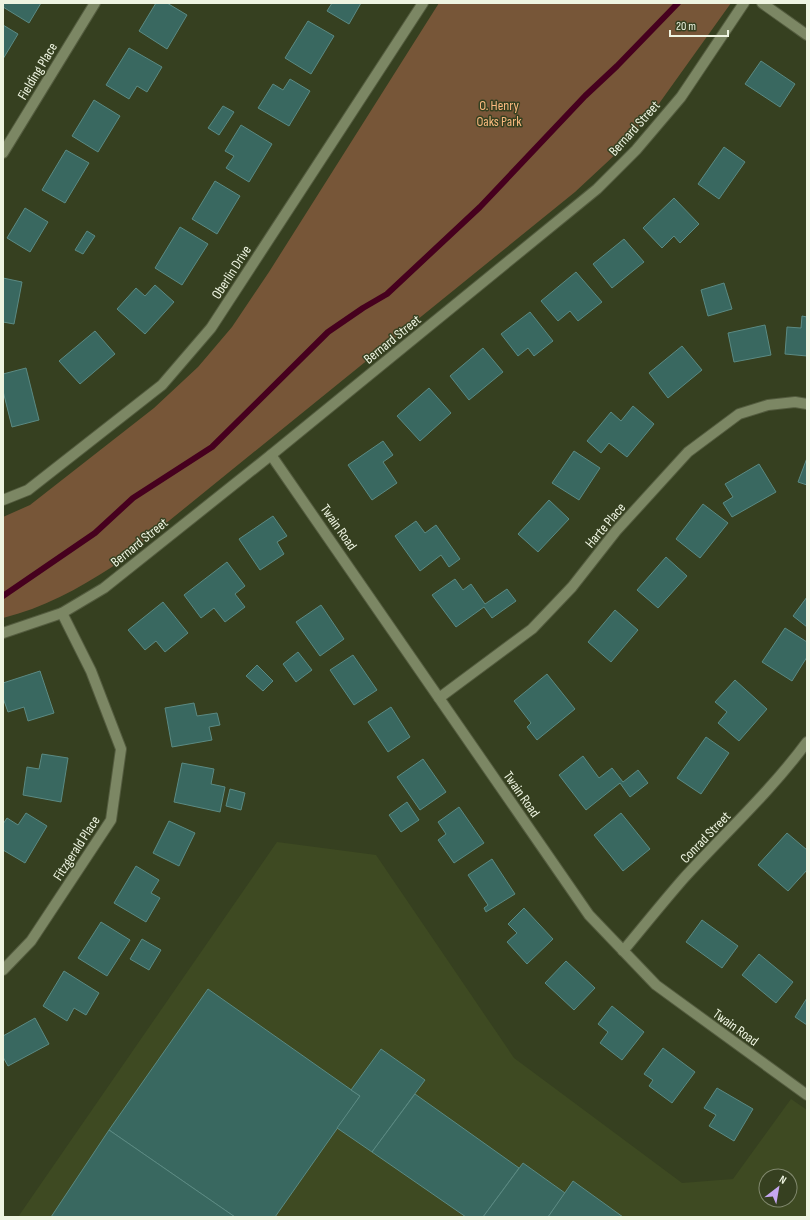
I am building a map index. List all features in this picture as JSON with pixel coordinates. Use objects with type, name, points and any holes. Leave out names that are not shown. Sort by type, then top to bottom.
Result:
[{"type":"street","name":"Fielding Place","points":[[3,153],[95,3]]},
{"type":"street","name":"Oberlin Drive","points":[[3,500],[28,490],[162,385],[211,328],[423,3]]},
{"type":"street","name":"Bernard Street","points":[[3,634],[62,613],[104,588],[271,455],[597,189],[636,150],[680,97],[744,3]]},
{"type":"street","points":[[762,3],[807,35]]},
{"type":"street","name":"Harte Place","points":[[440,698],[532,629],[572,587],[616,531],[688,452],[739,414],[768,406],[795,402],[807,404]]},
{"type":"street","name":"Twain Road","points":[[271,455],[589,915],[656,985],[807,1095]]},
{"type":"street","name":"Fitzgerald Place","points":[[3,970],[31,941],[111,820],[121,748],[90,671],[62,613]]},
{"type":"street","name":"Conrad Street","points":[[623,951],[684,879],[733,829],[795,759],[807,742]]},
{"type":"shaded area","points":[[277,842],[376,855],[514,1058],[682,1183],[733,1179],[791,1099],[807,1110],[807,1217],[18,1217]]},
{"type":"green space","name":"O. Henry Oaks Park","points":[[439,3],[731,3],[658,105],[618,152],[575,192],[112,567],[60,597],[32,609],[3,618],[3,517],[30,505],[154,408],[198,367],[232,327],[269,272]]},
{"type":"building","points":[[3,3],[41,3],[29,23],[3,7]]},
{"type":"building","points":[[156,3],[167,3],[187,15],[167,49],[139,31]]},
{"type":"building","points":[[332,3],[361,3],[349,24],[327,11]]},
{"type":"building","points":[[308,21],[334,36],[311,74],[285,58]]},
{"type":"building","points":[[3,25],[18,34],[3,59]]},
{"type":"building","points":[[129,48],[162,67],[147,92],[137,86],[129,99],[106,85]]},
{"type":"building","points":[[761,61],[795,84],[780,107],[745,84]]},
{"type":"building","points":[[290,79],[310,91],[289,126],[258,108],[273,84],[283,90]]},
{"type":"building","points":[[94,100],[120,116],[98,152],[72,136]]},
{"type":"building","points":[[223,106],[234,112],[219,135],[208,128]]},
{"type":"building","points":[[241,125],[272,144],[249,182],[226,168],[234,156],[225,151]]},
{"type":"building","points":[[724,147],[745,162],[719,199],[698,184]]},
{"type":"building","points":[[66,150],[89,163],[65,203],[42,190]]},
{"type":"building","points":[[215,181],[240,196],[217,234],[192,219]]},
{"type":"building","points":[[674,198],[699,224],[680,243],[674,236],[662,248],[643,228]]},
{"type":"building","points":[[25,208],[48,222],[30,252],[7,238]]},
{"type":"building","points":[[180,227],[208,244],[182,285],[155,268]]},
{"type":"building","points":[[87,231],[95,236],[83,254],[75,250]]},
{"type":"building","points":[[624,239],[644,262],[612,288],[593,264]]},
{"type":"building","points":[[576,272],[602,302],[578,321],[570,311],[558,321],[541,301]]},
{"type":"building","points":[[3,278],[22,282],[14,324],[3,322]]},
{"type":"building","points":[[724,283],[732,309],[708,316],[701,290]]},
{"type":"building","points":[[155,285],[174,302],[145,334],[117,309],[136,288],[145,296]]},
{"type":"building","points":[[530,312],[553,341],[534,356],[528,348],[518,356],[501,334]]},
{"type":"building","points":[[802,316],[807,317],[807,356],[785,354],[787,327],[801,328]]},
{"type":"building","points":[[765,325],[771,355],[734,362],[728,333]]},
{"type":"building","points":[[95,331],[115,354],[80,384],[59,361]]},
{"type":"building","points":[[682,346],[702,370],[668,398],[649,373]]},
{"type":"building","points":[[483,348],[503,372],[469,400],[450,376]]},
{"type":"building","points":[[26,368],[39,420],[12,427],[3,391],[3,374]]},
{"type":"building","points":[[429,388],[451,413],[420,441],[397,416]]},
{"type":"building","points":[[633,406],[654,424],[627,457],[609,443],[601,453],[587,441],[611,412],[621,421]]},
{"type":"building","points":[[383,441],[393,455],[383,462],[397,483],[372,500],[348,465]]},
{"type":"building","points":[[574,451],[600,468],[579,500],[552,483]]},
{"type":"building","points":[[807,458],[807,485],[798,482]]},
{"type":"building","points":[[759,464],[776,492],[732,517],[723,503],[733,497],[725,484]]},
{"type":"building","points":[[549,500],[569,519],[538,552],[518,534]]},
{"type":"building","points":[[703,504],[728,523],[700,558],[676,539]]},
{"type":"building","points":[[273,516],[287,536],[277,542],[284,554],[260,570],[239,539]]},
{"type":"building","points":[[416,521],[425,533],[436,525],[460,559],[449,567],[441,555],[420,571],[395,536]]},
{"type":"building","points":[[666,557],[687,576],[658,608],[637,590]]},
{"type":"building","points":[[227,562],[245,586],[235,594],[245,607],[225,622],[214,608],[201,618],[184,595]]},
{"type":"building","points":[[455,579],[463,590],[471,584],[485,604],[507,589],[516,601],[492,618],[484,607],[456,627],[432,595]]},
{"type":"building","points":[[807,597],[807,627],[793,616]]},
{"type":"building","points":[[163,602],[188,633],[165,652],[156,641],[145,650],[128,630]]},
{"type":"building","points":[[321,605],[344,639],[320,656],[296,622]]},
{"type":"building","points":[[615,610],[638,630],[611,662],[588,642]]},
{"type":"building","points":[[785,628],[807,642],[807,657],[792,681],[762,662]]},
{"type":"building","points":[[298,652],[312,670],[296,682],[283,664]]},
{"type":"building","points":[[353,655],[377,690],[354,705],[330,670]]},
{"type":"building","points":[[257,665],[273,681],[263,691],[246,676]]},
{"type":"building","points":[[40,671],[54,713],[28,721],[24,707],[8,712],[3,698],[3,683]]},
{"type":"building","points":[[547,674],[575,709],[537,740],[527,727],[531,723],[514,701]]},
{"type":"building","points":[[735,680],[767,709],[739,741],[718,723],[727,712],[715,702]]},
{"type":"building","points":[[194,703],[197,716],[217,713],[220,725],[209,727],[212,740],[172,747],[165,708]]},
{"type":"building","points":[[391,707],[410,737],[388,752],[368,722]]},
{"type":"building","points":[[706,737],[729,753],[701,794],[677,778]]},
{"type":"building","points":[[42,754],[68,758],[61,802],[23,795],[27,767],[39,769]]},
{"type":"building","points":[[583,756],[599,778],[612,768],[623,782],[638,770],[648,783],[630,797],[620,783],[586,810],[559,775]]},
{"type":"building","points":[[423,759],[446,792],[420,810],[397,777]]},
{"type":"building","points":[[182,763],[214,769],[211,784],[225,787],[220,812],[174,802]]},
{"type":"building","points":[[230,789],[245,793],[241,810],[226,806]]},
{"type":"building","points":[[407,802],[419,820],[401,832],[389,815]]},
{"type":"building","points":[[459,807],[484,843],[454,863],[438,840],[446,834],[438,822]]},
{"type":"building","points":[[26,813],[47,826],[25,863],[3,850],[3,824],[7,818],[18,825]]},
{"type":"building","points":[[621,813],[650,849],[623,871],[594,835]]},
{"type":"building","points":[[169,821],[195,833],[179,866],[153,853]]},
{"type":"building","points":[[787,833],[807,850],[807,870],[788,891],[758,865]]},
{"type":"building","points":[[492,859],[515,894],[486,912],[484,908],[488,905],[468,875]]},
{"type":"building","points":[[136,866],[159,880],[151,893],[160,898],[146,922],[114,903]]},
{"type":"building","points":[[524,908],[553,939],[527,964],[507,942],[517,933],[508,924]]},
{"type":"building","points":[[702,920],[738,946],[722,968],[686,942]]},
{"type":"building","points":[[101,922],[130,940],[107,976],[78,958]]},
{"type":"building","points":[[142,939],[161,950],[149,970],[130,959]]},
{"type":"building","points":[[759,954],[793,982],[776,1003],[742,975]]},
{"type":"building","points":[[566,961],[595,988],[574,1010],[545,983]]},
{"type":"building","points":[[64,971],[99,993],[86,1015],[74,1008],[67,1021],[43,1006]]},
{"type":"building","points":[[208,989],[360,1096],[275,1217],[235,1217],[109,1130]]},
{"type":"building","points":[[807,998],[807,1025],[795,1017]]},
{"type":"building","points":[[612,1006],[644,1032],[622,1060],[600,1043],[608,1032],[598,1024]]},
{"type":"building","points":[[35,1018],[49,1044],[8,1066],[3,1057],[3,1036]]},
{"type":"building","points":[[663,1048],[695,1072],[672,1103],[649,1086],[653,1080],[644,1074]]},
{"type":"building","points":[[381,1049],[425,1080],[372,1152],[337,1128],[360,1096],[351,1090]]},
{"type":"building","points":[[717,1088],[753,1109],[734,1141],[709,1126],[716,1115],[704,1108]]},
{"type":"building","points":[[415,1094],[519,1168],[483,1217],[466,1217],[372,1152]]},
{"type":"building","points":[[109,1130],[235,1217],[51,1217]]},
{"type":"building","points":[[523,1163],[565,1193],[548,1217],[483,1217]]},
{"type":"building","points":[[573,1181],[623,1217],[548,1217]]},
{"type":"waterway","points":[[3,596],[95,533],[133,498],[212,447],[328,332],[363,308],[387,294],[480,207],[585,96],[617,66],[678,3]]}]
